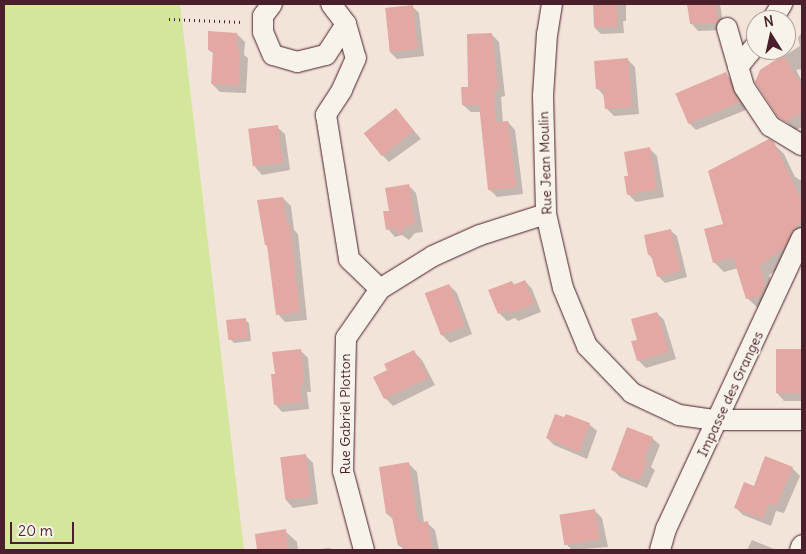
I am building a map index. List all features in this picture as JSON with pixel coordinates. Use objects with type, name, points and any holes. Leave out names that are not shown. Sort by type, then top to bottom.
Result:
[{"type":"street","points":[[272,4],[264,16],[263,32],[273,55],[298,62],[326,55],[346,24]]},
{"type":"street","points":[[331,4],[346,24],[356,58],[342,90],[326,115],[349,259],[380,289]]},
{"type":"street","name":"Rue Jean Moulin","points":[[552,4],[547,34],[543,96],[546,214],[563,288],[587,346],[632,393],[679,415],[718,420],[802,420]]},
{"type":"street","points":[[728,28],[744,87],[770,126],[802,145]]},
{"type":"street","points":[[738,67],[746,57]]},
{"type":"street","name":"Rue Gabriel Plotton","points":[[364,550],[343,471],[346,338],[380,289],[432,256],[480,235],[546,214]]},
{"type":"street","name":"Impasse des Granges","points":[[660,550],[666,529],[802,238]]},
{"type":"street","points":[[800,550],[802,545]]},
{"type":"path","points":[[169,19],[263,23]]},
{"type":"green space","points":[[4,4],[180,4],[244,550],[4,550]]},
{"type":"building","points":[[594,4],[617,4],[617,27],[594,27]]},
{"type":"building","points":[[687,4],[716,4],[717,23],[690,24]]},
{"type":"building","points":[[413,5],[418,49],[390,52],[385,8]]},
{"type":"building","points":[[208,31],[237,33],[237,49],[240,49],[239,86],[211,84],[213,51],[208,50]]},
{"type":"building","points":[[492,33],[498,89],[494,89],[496,122],[508,121],[516,187],[488,190],[479,105],[462,105],[461,87],[468,87],[467,34]]},
{"type":"building","points":[[628,58],[632,107],[605,109],[603,89],[596,89],[594,61]]},
{"type":"building","points":[[775,60],[786,60],[802,86],[802,112],[786,122],[778,117],[755,82],[760,70]]},
{"type":"building","points":[[726,72],[739,102],[688,124],[675,93]]},
{"type":"building","points":[[396,108],[414,131],[382,156],[364,133]]},
{"type":"building","points":[[278,125],[283,163],[253,166],[248,129]]},
{"type":"building","points":[[769,139],[774,142],[802,202],[802,219],[791,233],[785,247],[760,265],[765,284],[760,296],[746,299],[733,257],[713,263],[704,229],[723,224],[708,171]]},
{"type":"building","points":[[650,147],[657,189],[627,195],[624,176],[628,176],[624,152]]},
{"type":"building","points":[[409,184],[415,224],[407,226],[400,234],[393,228],[386,230],[383,211],[389,211],[385,188]]},
{"type":"building","points":[[283,197],[287,225],[290,225],[300,312],[276,315],[267,245],[265,245],[257,200]]},
{"type":"building","points":[[671,229],[681,271],[657,277],[651,255],[648,255],[644,235]]},
{"type":"building","points":[[525,280],[534,304],[509,314],[508,310],[498,314],[488,290],[512,281],[513,285]]},
{"type":"building","points":[[449,284],[465,326],[441,335],[425,293]]},
{"type":"building","points":[[657,312],[669,352],[637,361],[631,341],[637,340],[631,319]]},
{"type":"building","points":[[246,318],[248,338],[228,340],[226,320]]},
{"type":"building","points":[[301,349],[304,385],[300,385],[302,402],[274,405],[271,374],[275,374],[272,352]]},
{"type":"building","points":[[776,349],[802,349],[802,393],[776,393]]},
{"type":"building","points":[[414,350],[428,378],[384,399],[373,377],[387,370],[384,364]]},
{"type":"building","points":[[555,414],[564,417],[566,414],[590,423],[579,452],[546,438]]},
{"type":"building","points":[[627,427],[653,437],[644,460],[648,461],[639,481],[611,470]]},
{"type":"building","points":[[306,454],[311,497],[285,500],[280,457]]},
{"type":"building","points":[[765,456],[793,467],[776,506],[768,504],[763,519],[734,508],[744,482],[754,486]]},
{"type":"building","points":[[409,462],[418,523],[428,521],[432,550],[406,550],[402,545],[398,546],[391,513],[386,514],[379,467]]},
{"type":"building","points":[[595,509],[600,540],[564,545],[559,515]]},
{"type":"building","points":[[286,529],[288,550],[257,550],[255,534]]}]
